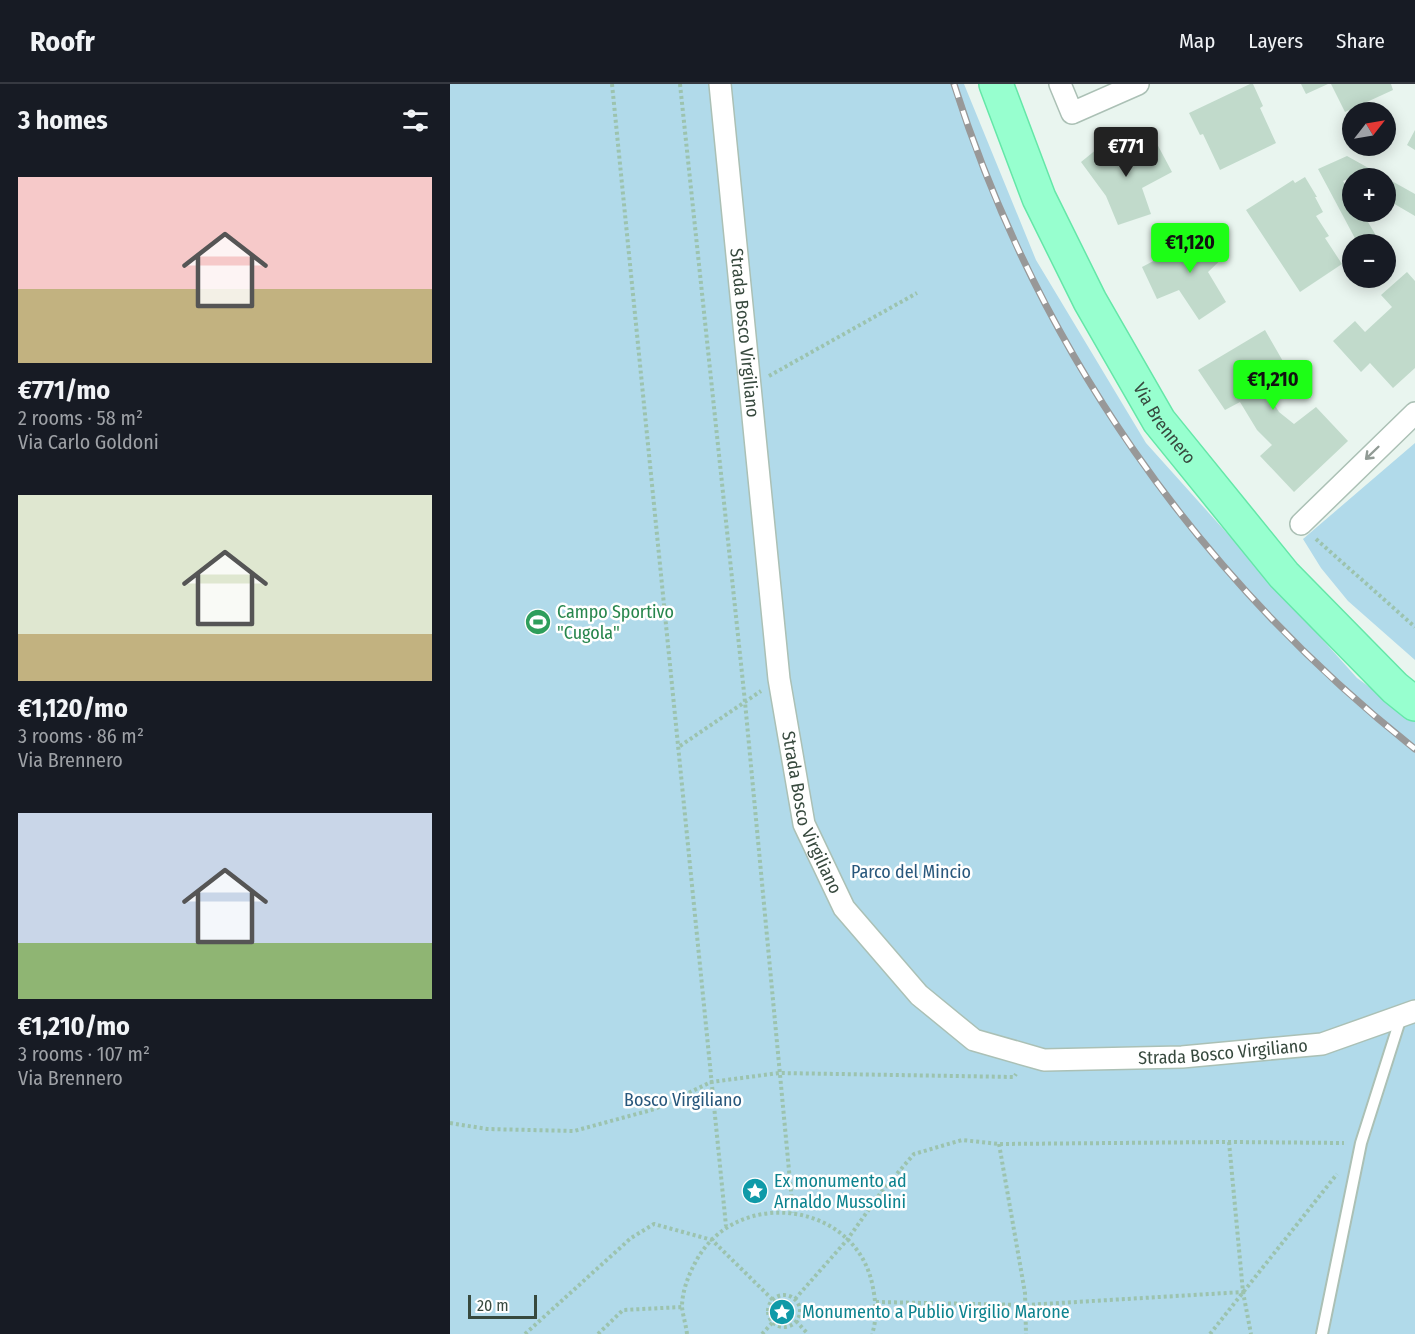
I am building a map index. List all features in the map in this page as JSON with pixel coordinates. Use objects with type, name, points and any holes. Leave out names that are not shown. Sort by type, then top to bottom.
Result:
[{"type":"main road","name":"Via Brennero","points":[[996,84],[1039,198],[1090,301],[1159,422],[1284,575],[1395,688],[1415,704]]},
{"type":"street","name":"Strada Bosco Virgiliano","points":[[720,84],[779,679],[804,824],[844,908],[919,994],[974,1040],[1044,1060],[1182,1057],[1322,1044],[1408,1014]]},
{"type":"street","points":[[1060,84],[1072,113],[1138,84]]},
{"type":"street","points":[[1301,524],[1370,454],[1415,413]]},
{"type":"lane","points":[[1322,1334],[1361,1143],[1408,1014]]},
{"type":"path","points":[[612,84],[680,746],[726,1226]]},
{"type":"path","points":[[680,84],[745,702],[793,1213]]},
{"type":"path","points":[[750,387],[917,293]]},
{"type":"path","points":[[1301,524],[1415,627]]},
{"type":"path","points":[[680,746],[779,679]]},
{"type":"path","points":[[450,1123],[487,1129],[574,1131],[655,1109],[711,1082],[779,1073],[1014,1077],[1027,1055]]},
{"type":"path","points":[[795,1299],[847,1240],[882,1191],[914,1154],[962,1140],[999,1144],[1361,1143]]},
{"type":"path","points":[[1229,1142],[1243,1292],[1251,1334]]},
{"type":"path","points":[[1210,1334],[1361,1143]]},
{"type":"path","points":[[999,1144],[1026,1305],[1026,1334]]},
{"type":"path","points":[[687,1334],[682,1307],[690,1273],[699,1255],[726,1226],[764,1213],[793,1213],[810,1217],[830,1226],[847,1240],[862,1258],[872,1279],[876,1302],[872,1334]]},
{"type":"path","points":[[525,1334],[631,1238],[654,1224],[712,1240],[773,1300]]},
{"type":"path","points":[[876,1302],[1026,1305],[1243,1292]]},
{"type":"path","points":[[781,1295],[795,1299],[800,1308],[796,1322],[784,1327],[773,1322],[768,1309],[773,1300],[781,1295]]},
{"type":"path","points":[[598,1334],[623,1310],[682,1307]]},
{"type":"path","points":[[762,1334],[773,1322]]},
{"type":"path","points":[[796,1322],[808,1334]]},
{"type":"green space","name":"Parco del Mincio","points":[[450,84],[964,84],[1036,260],[1146,443],[1357,678],[1415,720],[1415,1334],[450,1334]]},
{"type":"green space","points":[[1415,443],[1415,660],[1348,601],[1321,568],[1303,539]]},
{"type":"building","points":[[1253,84],[1263,106],[1260,108],[1276,143],[1220,170],[1203,134],[1200,135],[1189,113]]},
{"type":"building","points":[[1301,84],[1328,84],[1306,94]]},
{"type":"building","points":[[1331,84],[1391,84],[1393,90],[1367,102],[1342,102],[1342,106]]},
{"type":"building","points":[[1415,130],[1415,150],[1407,145]]},
{"type":"building","points":[[1108,140],[1125,160],[1156,142],[1172,172],[1142,188],[1151,214],[1118,225],[1106,196],[1081,162]]},
{"type":"building","points":[[1347,156],[1368,168],[1342,168],[1342,214],[1318,169]]},
{"type":"building","points":[[1305,177],[1317,197],[1315,197],[1323,212],[1316,216],[1329,236],[1325,238],[1342,264],[1300,292],[1246,210],[1293,180],[1295,183]]},
{"type":"building","points":[[1396,183],[1415,194],[1415,216],[1396,205]]},
{"type":"building","points":[[1346,222],[1368,222],[1375,234],[1353,234]]},
{"type":"building","points":[[1203,226],[1227,254],[1208,272],[1226,302],[1199,320],[1179,290],[1157,299],[1142,267],[1186,244]]},
{"type":"building","points":[[1407,272],[1415,281],[1415,368],[1393,388],[1370,363],[1361,372],[1333,341],[1355,321],[1365,332],[1392,307],[1381,295],[1389,288],[1396,288],[1396,282]]},
{"type":"building","points":[[1265,330],[1288,370],[1263,386],[1279,412],[1294,424],[1316,407],[1348,441],[1294,492],[1260,456],[1272,445],[1257,430],[1240,402],[1225,410],[1198,370]]},
{"type":"railway","points":[[954,84],[989,182],[1031,275],[1079,365],[1134,451],[1195,532],[1263,609],[1336,682],[1415,749]]},
{"type":"place","name":"Campo Sportivo \"Cugola\"","points":[[538,622]]},
{"type":"place","name":"Ex monumento ad Arnaldo Mussolini","points":[[755,1191]]},
{"type":"place","name":"Monumento a Publio Virgilio Marone","points":[[782,1312]]},
{"type":"park label","name":"Bosco Virgiliano","points":[[683,1100]]}]
